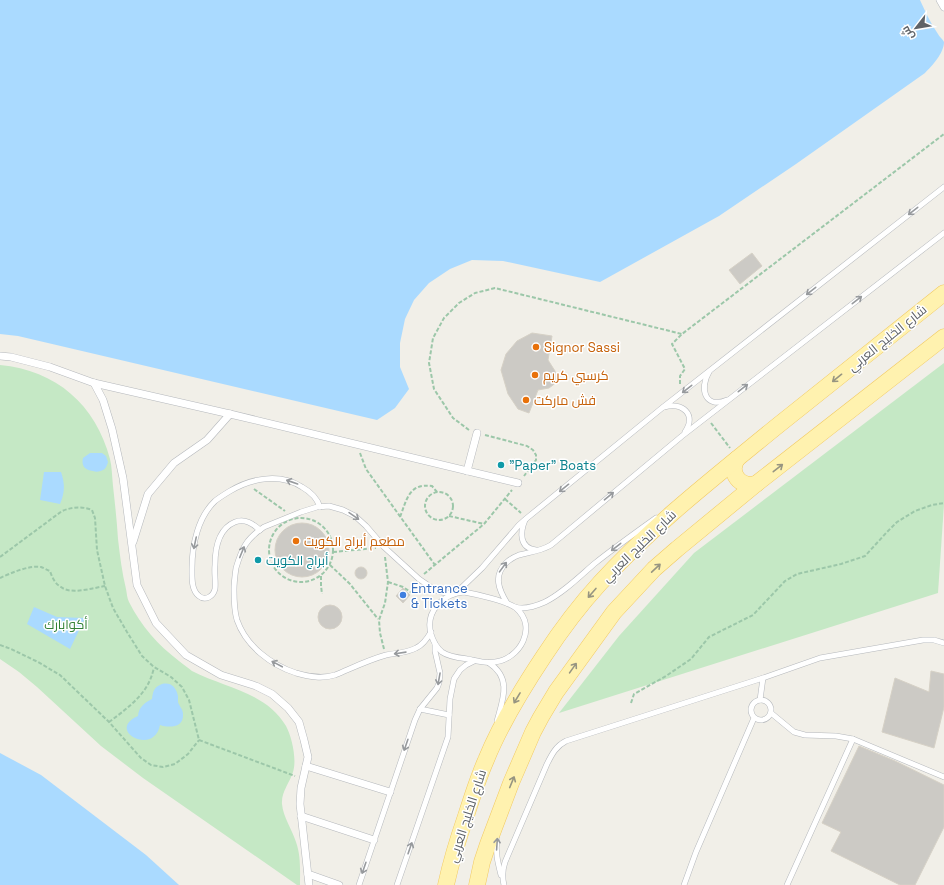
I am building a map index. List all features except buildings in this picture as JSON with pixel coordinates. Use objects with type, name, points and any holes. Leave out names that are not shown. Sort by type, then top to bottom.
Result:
[{"type":"main road","name":"شارع الخليج العربي","points":[[446,885],[455,849],[475,788],[498,732],[515,701],[551,646],[579,608],[609,574],[641,542],[705,485],[944,293]]},
{"type":"main road","name":"شارع الخليج العربي","points":[[477,885],[488,844],[523,756],[541,717],[556,692],[614,612],[654,569],[677,549],[756,484],[944,337]]},
{"type":"main road","points":[[738,459],[735,462],[734,470],[738,480],[749,485],[756,484]]},
{"type":"street","points":[[940,0],[944,7]]},
{"type":"street","points":[[0,356],[11,357],[50,367],[94,383],[518,483]]},
{"type":"street","points":[[94,383],[103,400],[112,428],[123,478],[137,585],[156,623],[186,655],[221,675],[256,686],[272,694],[288,708],[299,722],[308,757],[301,788],[300,804],[309,885]]},
{"type":"street","points":[[132,544],[148,494],[174,463],[207,440],[230,414]]},
{"type":"street","points":[[468,471],[477,433]]},
{"type":"street","points":[[306,766],[390,792]]},
{"type":"street","points":[[301,816],[374,840]]},
{"type":"street","points":[[308,874],[339,885]]},
{"type":"lane","points":[[514,606],[525,621],[526,626],[524,638],[518,648],[510,656],[500,661],[488,663],[449,655],[440,650],[430,632],[431,619],[434,609],[442,601],[454,594],[482,568],[519,525],[527,518],[662,408],[944,187]]},
{"type":"lane","points":[[507,603],[501,592],[499,574],[503,566],[508,561],[516,556],[551,545],[682,436],[944,232]]},
{"type":"lane","points":[[711,370],[704,386],[704,392],[707,397],[716,402],[732,397]]},
{"type":"lane","points":[[662,408],[674,406],[686,412],[689,417],[689,424],[682,436]]},
{"type":"lane","points":[[260,530],[252,524],[244,521],[238,521],[234,522],[223,530],[218,539],[216,552],[214,592],[207,599],[198,595],[193,585],[193,546],[201,523],[216,501],[228,492],[245,483],[259,479],[280,479],[300,485],[312,494],[320,507]]},
{"type":"lane","points":[[668,509],[705,485]]},
{"type":"lane","points":[[430,632],[426,640],[416,649],[386,656],[328,677],[302,674],[282,667],[271,661],[255,648],[244,635],[237,620],[234,604],[234,582],[238,562],[245,544],[251,536],[264,527],[294,517],[311,509],[329,506],[335,507],[349,512],[366,526],[384,547],[419,579],[435,590],[454,594],[464,592],[470,593],[507,603],[519,608],[529,607],[547,601],[632,534],[662,514]]},
{"type":"lane","points":[[527,518],[521,531],[523,541],[530,549],[542,549]]},
{"type":"lane","points":[[502,878],[502,870],[505,862],[547,764],[553,752],[560,744],[570,738],[763,678],[820,658],[922,640],[934,640],[944,643]]},
{"type":"lane","points":[[359,885],[415,720],[420,709],[437,688],[439,683],[440,673],[435,651],[435,643]]},
{"type":"lane","points":[[397,885],[446,743],[451,690],[455,675],[474,660]]},
{"type":"lane","points":[[486,760],[504,695],[503,682],[500,673],[488,663]]},
{"type":"lane","points":[[760,700],[763,678]]},
{"type":"lane","points":[[763,700],[768,703],[771,708],[771,713],[768,718],[758,720],[754,718],[751,712],[751,707],[754,703],[763,700]]},
{"type":"lane","points":[[420,709],[449,715]]},
{"type":"lane","points":[[771,713],[794,732],[810,736],[836,736],[853,739],[944,777]]},
{"type":"lane","points":[[684,885],[696,852],[754,718]]},
{"type":"lane","points":[[787,885],[853,739]]},
{"type":"lane","points":[[501,810],[496,846],[497,857],[504,885]]},
{"type":"path","points":[[681,393],[680,376],[686,369],[672,344],[682,334],[944,134]]},
{"type":"path","points":[[388,582],[403,587],[412,593],[419,579],[484,524],[536,460],[536,455],[533,450],[527,446],[469,430],[453,418],[434,389],[429,363],[433,338],[444,318],[459,303],[475,293],[495,288],[682,334]]},
{"type":"path","points":[[706,417],[738,459]]},
{"type":"path","points":[[357,444],[366,469],[435,565]]},
{"type":"path","points":[[245,483],[294,517],[305,518],[323,526],[329,534],[333,552],[330,565],[321,576],[313,581],[303,583],[294,582],[284,578],[277,572],[272,564],[269,554],[269,544],[272,535],[278,527],[294,517]]},
{"type":"path","points":[[400,517],[410,493],[417,487],[424,485],[432,486],[437,492]]},
{"type":"path","points":[[437,492],[444,493],[449,497],[452,503],[452,510],[449,516],[443,519],[435,519],[429,515],[425,509],[426,501],[430,495],[437,492]]},
{"type":"path","points":[[505,498],[527,518]]},
{"type":"path","points":[[631,703],[634,694],[666,676],[691,658],[709,636],[753,615],[784,581],[797,574],[841,564],[865,556],[896,522],[915,511],[932,505],[944,503]]},
{"type":"path","points":[[0,556],[62,511],[70,508],[86,507],[92,510],[95,518],[97,550],[105,586],[113,608],[142,656],[154,667],[171,677],[182,687],[189,700],[199,740]]},
{"type":"path","points":[[449,516],[484,524]]},
{"type":"path","points":[[333,552],[384,547],[388,582],[385,603],[379,620],[380,633],[386,656]]},
{"type":"path","points":[[330,565],[350,584],[379,620]]},
{"type":"path","points":[[0,578],[15,571],[40,567],[50,571],[60,587],[71,591],[105,586]]},
{"type":"path","points":[[321,576],[322,594]]},
{"type":"path","points":[[0,645],[38,662],[60,675],[109,722],[141,758],[152,765],[163,767],[175,764],[188,754],[199,740]]},
{"type":"path","points":[[109,722],[124,712],[139,697],[150,681],[154,667]]},
{"type":"path","points":[[199,740],[303,779]]},
{"type":"green space","points":[[944,363],[944,504],[938,593],[559,713],[619,636],[694,553]]},
{"type":"green space","name":"أكوابارك","points":[[0,365],[20,368],[39,374],[56,383],[71,394],[84,407],[95,422],[104,440],[111,462],[122,571],[127,597],[134,611],[145,627],[171,655],[192,671],[244,692],[268,705],[286,726],[292,742],[294,767],[292,776],[284,791],[282,804],[284,814],[298,847],[300,885],[297,885],[143,778],[101,746],[37,687],[0,659]]},
{"type":"water","points":[[0,0],[920,0],[933,26],[944,42],[940,55],[925,73],[796,164],[719,216],[600,282],[503,261],[472,260],[450,269],[429,283],[414,300],[405,319],[400,343],[400,367],[409,389],[395,408],[377,420],[18,336],[0,334]]},
{"type":"water","points":[[90,453],[102,453],[106,456],[108,462],[105,469],[96,472],[88,470],[84,467],[83,458]]},
{"type":"water","points":[[44,472],[61,472],[64,488],[60,504],[40,500]]},
{"type":"water","points":[[34,607],[57,617],[85,618],[70,649],[27,624]]},
{"type":"water","points":[[162,684],[173,686],[176,690],[178,702],[183,712],[183,719],[175,726],[168,727],[160,725],[156,734],[149,739],[142,740],[134,738],[129,733],[127,728],[129,722],[138,716],[139,710],[142,706],[152,699],[153,692],[159,685]]},
{"type":"water","points":[[0,753],[41,775],[146,855],[179,885],[0,885]]},
{"type":"place","name":"Signor Sassi","points":[[536,347]]},
{"type":"place","name":"كرسبي كريم","points":[[535,375]]},
{"type":"place","name":"فش ماركت","points":[[526,400]]},
{"type":"place","name":"\"Paper\" Boats","points":[[501,465]]},
{"type":"place","name":"مطعم أبراج الكويت","points":[[296,541]]},
{"type":"place","name":"أبراج الكويت","points":[[258,560]]},
{"type":"place","name":"Entrance & Tickets","points":[[403,595]]}]
